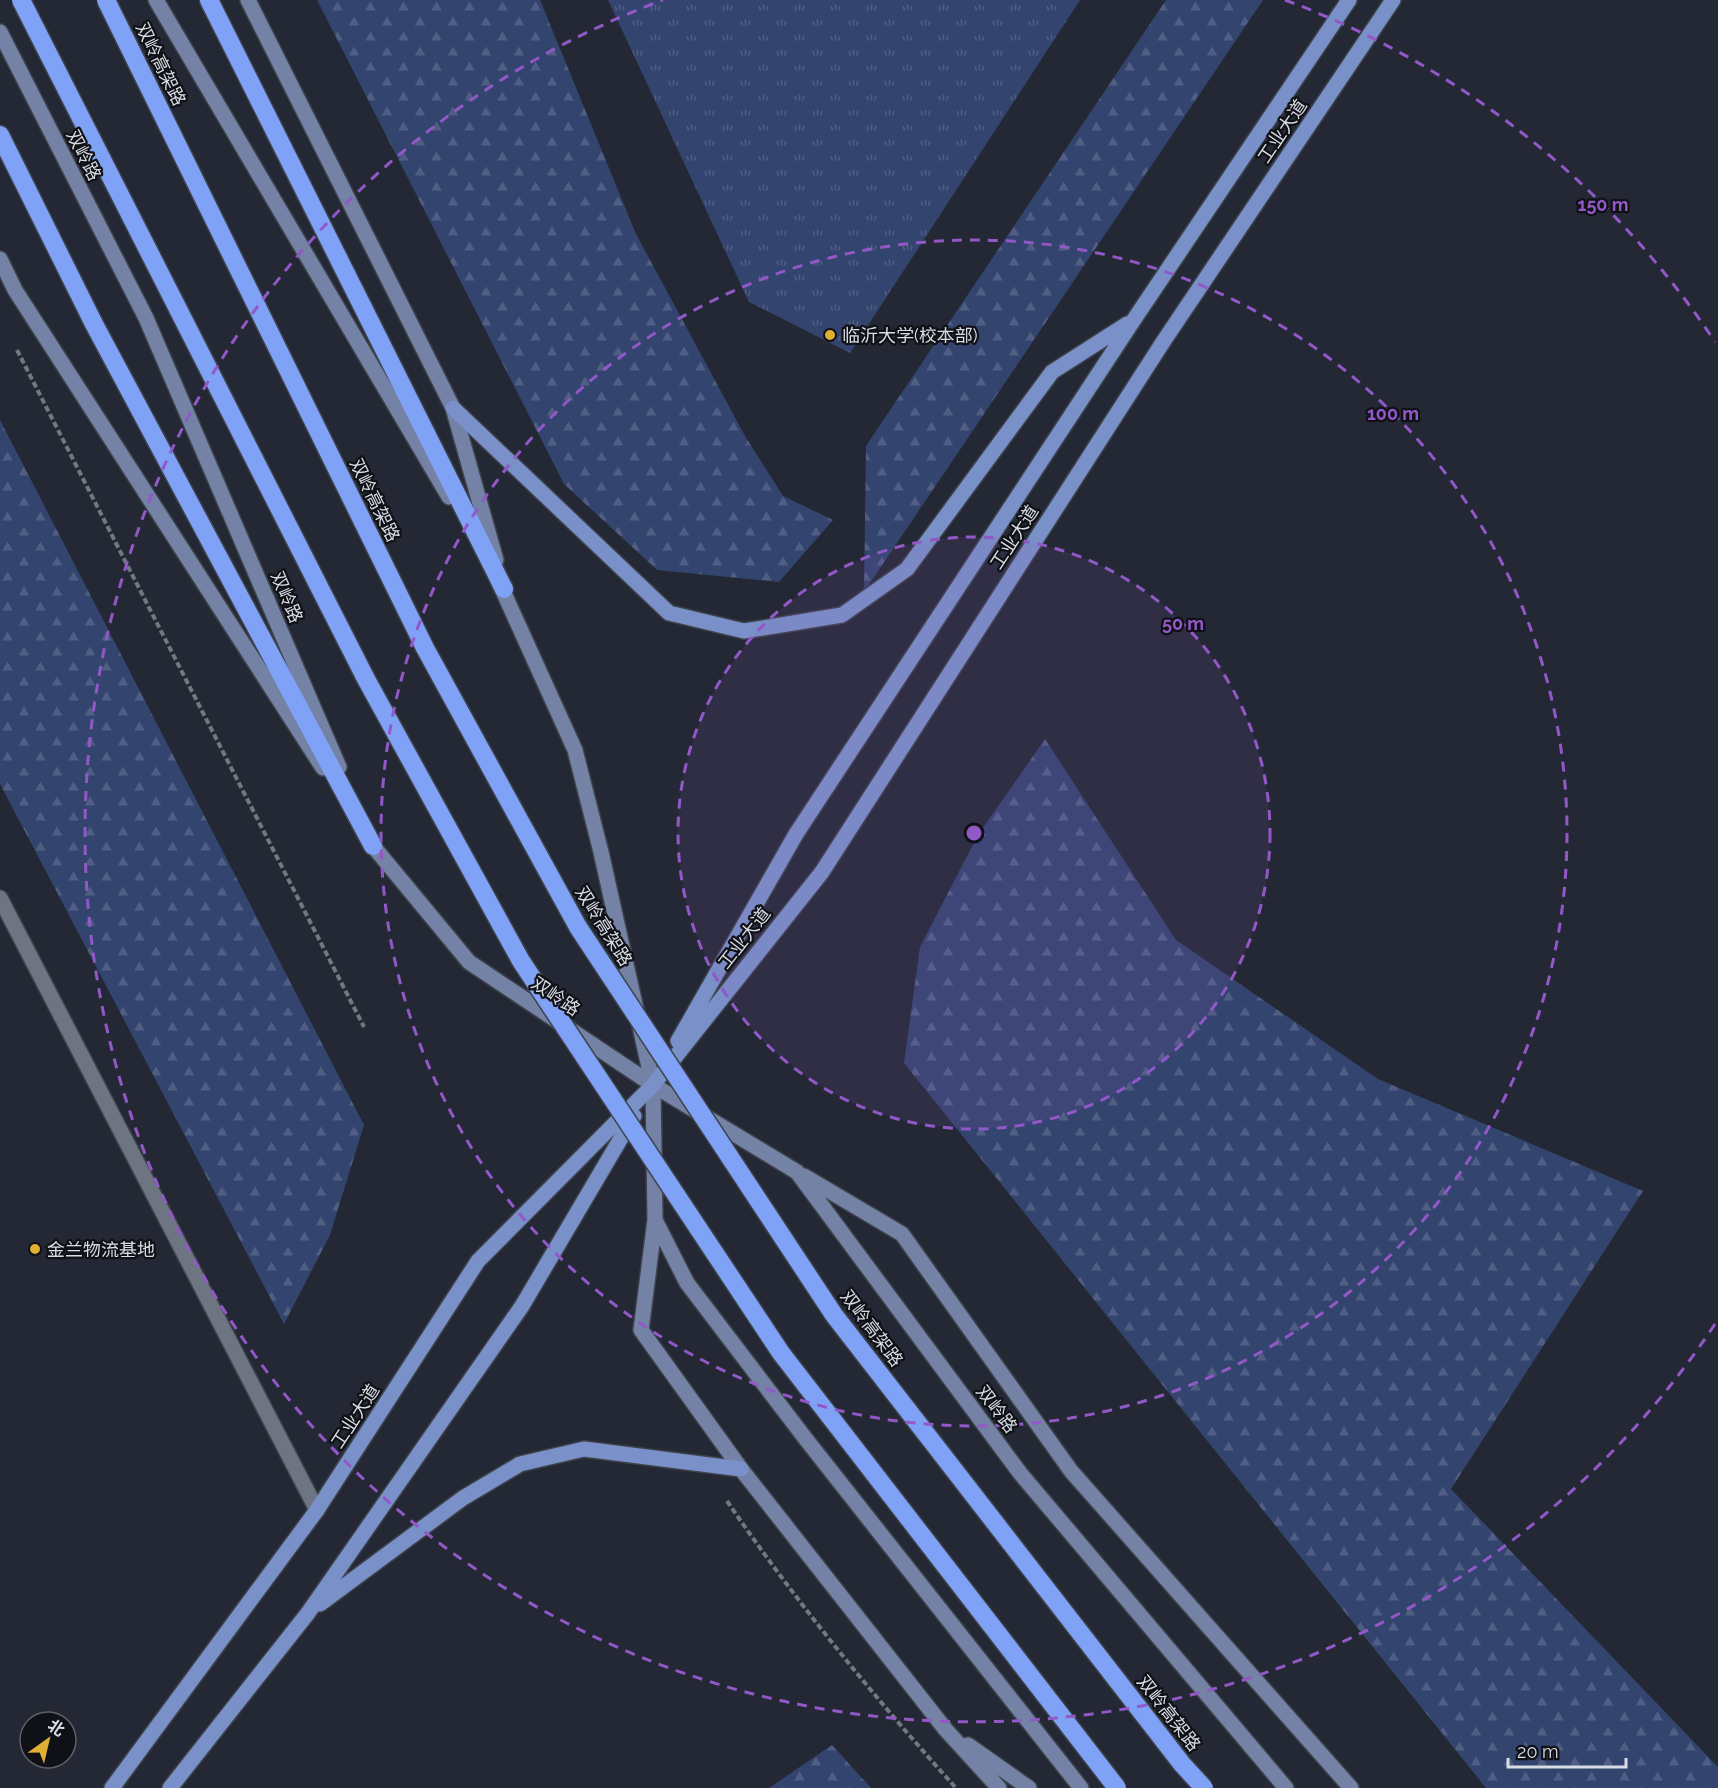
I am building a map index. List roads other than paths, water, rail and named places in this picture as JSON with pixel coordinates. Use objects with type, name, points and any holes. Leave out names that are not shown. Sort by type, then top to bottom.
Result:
[{"type":"highway","points":[[21,0],[366,679],[521,961],[781,1353],[1117,1788]]},
{"type":"highway","name":"双岭高架路","points":[[106,0],[425,648],[578,927],[834,1315],[1182,1764],[1204,1788]]},
{"type":"highway","points":[[209,0],[504,589]]},
{"type":"highway","points":[[0,135],[94,324],[373,846]]},
{"type":"main road","points":[[156,0],[504,589],[575,750],[601,852],[653,1085],[655,1220],[641,1330],[741,1469],[946,1730],[999,1788]]},
{"type":"main road","points":[[248,0],[453,408],[504,589]]},
{"type":"main road","name":"工业大道","points":[[170,1788],[308,1613],[522,1306],[653,1085],[796,834],[1132,321],[1349,0]]},
{"type":"main road","name":"工业大道","points":[[112,1788],[317,1510],[478,1261],[653,1085],[822,872],[1163,342],[1394,0]]},
{"type":"main road","name":"双岭路","points":[[0,32],[146,318],[373,846],[469,962],[653,1085],[797,1172],[1020,1473],[1286,1788]]},
{"type":"main road","points":[[0,259],[15,290],[373,846]]},
{"type":"main road","points":[[453,408],[669,613],[744,631],[842,615],[907,569],[1052,372],[1132,321]]},
{"type":"main road","points":[[797,1172],[902,1234],[1071,1471],[1351,1788]]},
{"type":"main road","points":[[655,1220],[687,1282],[827,1466],[1081,1788]]},
{"type":"main road","points":[[308,1613],[462,1498],[520,1464],[584,1449],[741,1469]]},
{"type":"main road","points":[[946,1730],[1029,1788]]},
{"type":"lane","points":[[0,898],[317,1510]]},
{"type":"place","name":"临沂大学(校本部)","points":[[830,335]]},
{"type":"place","name":"金兰物流基地","points":[[35,1249]]}]
